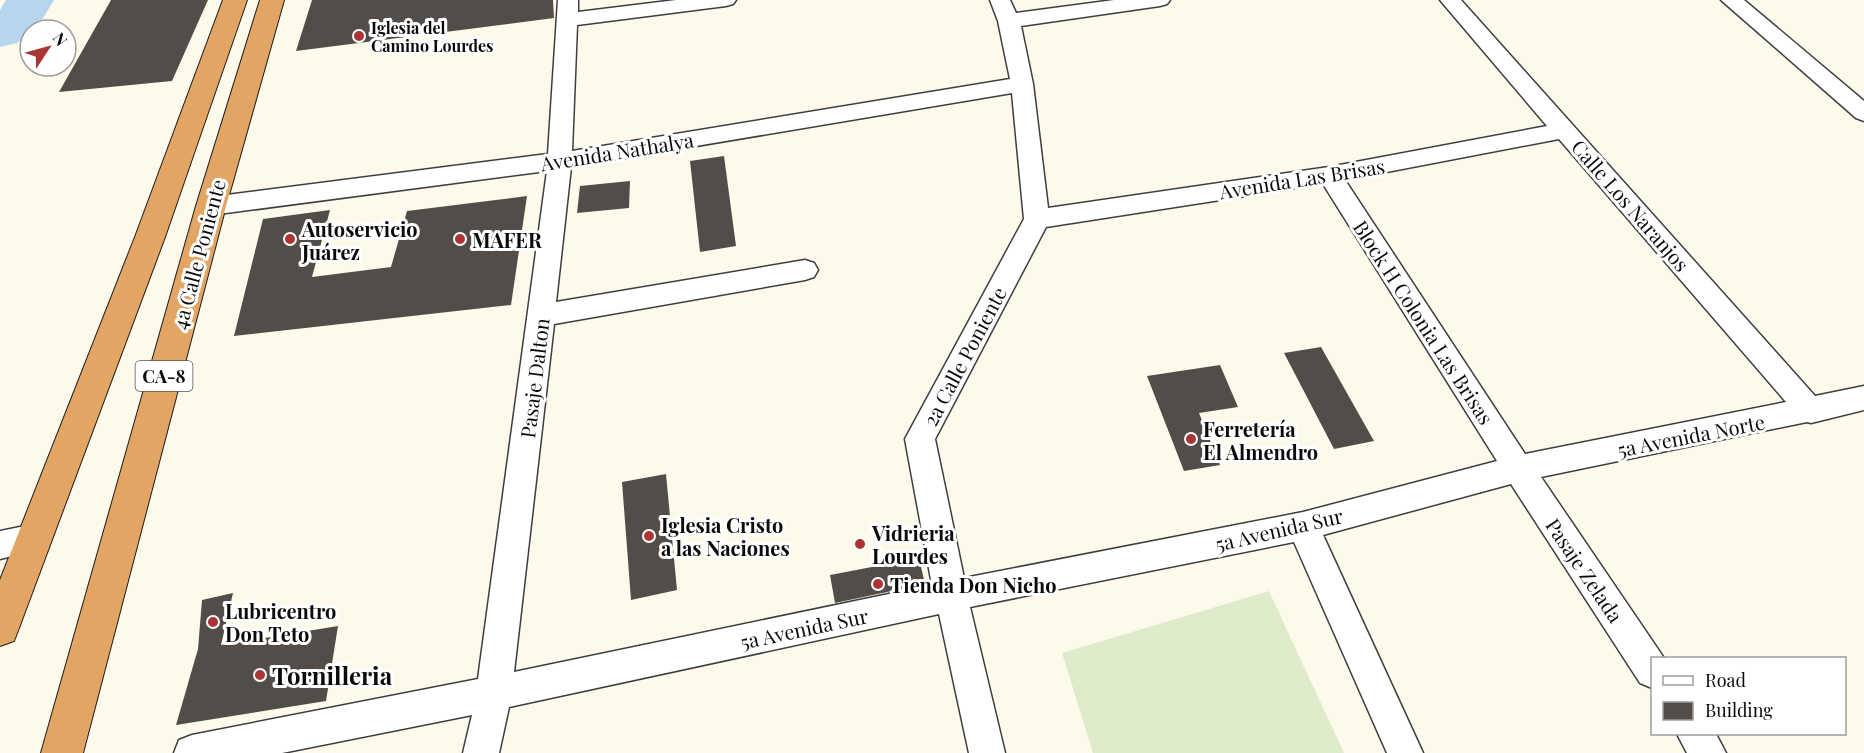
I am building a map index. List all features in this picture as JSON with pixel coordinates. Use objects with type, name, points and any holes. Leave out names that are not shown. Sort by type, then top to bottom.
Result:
[{"type":"highway","points":[[0,628],[188,138],[235,0]]},
{"type":"highway","name":"4a Calle Poniente","points":[[62,753],[211,206],[272,0]]},
{"type":"street","points":[[568,10],[726,0]]},
{"type":"street","points":[[1037,219],[1022,84],[1005,11],[1160,0]]},
{"type":"street","name":"Calle Los Naranjos","points":[[1450,0],[1812,411]]},
{"type":"street","points":[[1731,0],[1864,113]]},
{"type":"street","name":"Pasaje Dalton","points":[[481,753],[494,693],[542,315],[560,161],[568,10]]},
{"type":"street","name":"Avenida Nathalya","points":[[211,206],[560,161],[1022,84]]},
{"type":"street","name":"Avenida Las Brisas","points":[[1037,219],[1329,175],[1565,130]]},
{"type":"street","name":"Block H Colonia Las Brisas","points":[[1329,175],[1518,469]]},
{"type":"street","name":"2a Calle Poniente","points":[[987,753],[951,596],[920,439],[1037,219]]},
{"type":"street","points":[[542,315],[805,270]]},
{"type":"street","name":"5a Avenida Norte","points":[[1518,469],[1812,411],[1864,398]]},
{"type":"street","name":"5a Avenida Sur","points":[[192,753],[494,693],[951,596],[1303,526],[1518,469]]},
{"type":"street","name":"Pasaje Zelada","points":[[1518,469],[1651,667]]},
{"type":"street","points":[[1303,526],[1405,753]]},
{"type":"street","points":[[0,545],[35,538]]},
{"type":"street","points":[[1696,735],[1707,753]]},
{"type":"green space","points":[[1269,591],[1344,753],[1093,753],[1062,653]]},
{"type":"building","points":[[111,0],[208,0],[172,81],[59,92],[67,78],[78,78],[78,58]]},
{"type":"building","name":"Iglesia del Camino Lourdes","points":[[312,0],[553,0],[554,18],[296,51]]},
{"type":"building","points":[[724,156],[736,246],[700,252],[690,161]]},
{"type":"building","points":[[630,181],[629,208],[577,213],[580,186]]},
{"type":"building","name":"MAFER","points":[[527,196],[511,305],[234,336],[263,219],[330,210],[312,277],[391,267],[407,211]]},
{"type":"building","points":[[1321,347],[1374,441],[1334,449],[1284,353]]},
{"type":"building","name":"Ferretería El Almendro","points":[[1220,365],[1238,407],[1199,413],[1220,465],[1184,471],[1147,376]]},
{"type":"building","name":"Iglesia Cristo a las Naciones","points":[[666,474],[677,590],[631,600],[622,482]]},
{"type":"building","name":"Tienda Don Nicho","points":[[919,558],[925,584],[835,603],[830,575]]},
{"type":"building","name":"Tornilleria","points":[[233,593],[221,645],[338,626],[326,701],[176,725],[198,649],[202,600]]},
{"type":"waterway","points":[[0,32],[20,18],[30,0]]},
{"type":"place","name":"Iglesia del Camino Lourdes","points":[[359,36]]},
{"type":"place","name":"Autoservicio Juárez","points":[[290,239]]},
{"type":"place","name":"MAFER","points":[[460,239]]},
{"type":"place","name":"Ferretería El Almendro","points":[[1191,439]]},
{"type":"place","name":"Iglesia Cristo a las Naciones","points":[[649,536]]},
{"type":"place","name":"Vidrieria Lourdes","points":[[860,544]]},
{"type":"place","name":"Tienda Don Nicho","points":[[878,584]]},
{"type":"place","name":"Lubricentro Don Teto","points":[[213,622]]},
{"type":"place","name":"Tornilleria","points":[[260,675]]}]
